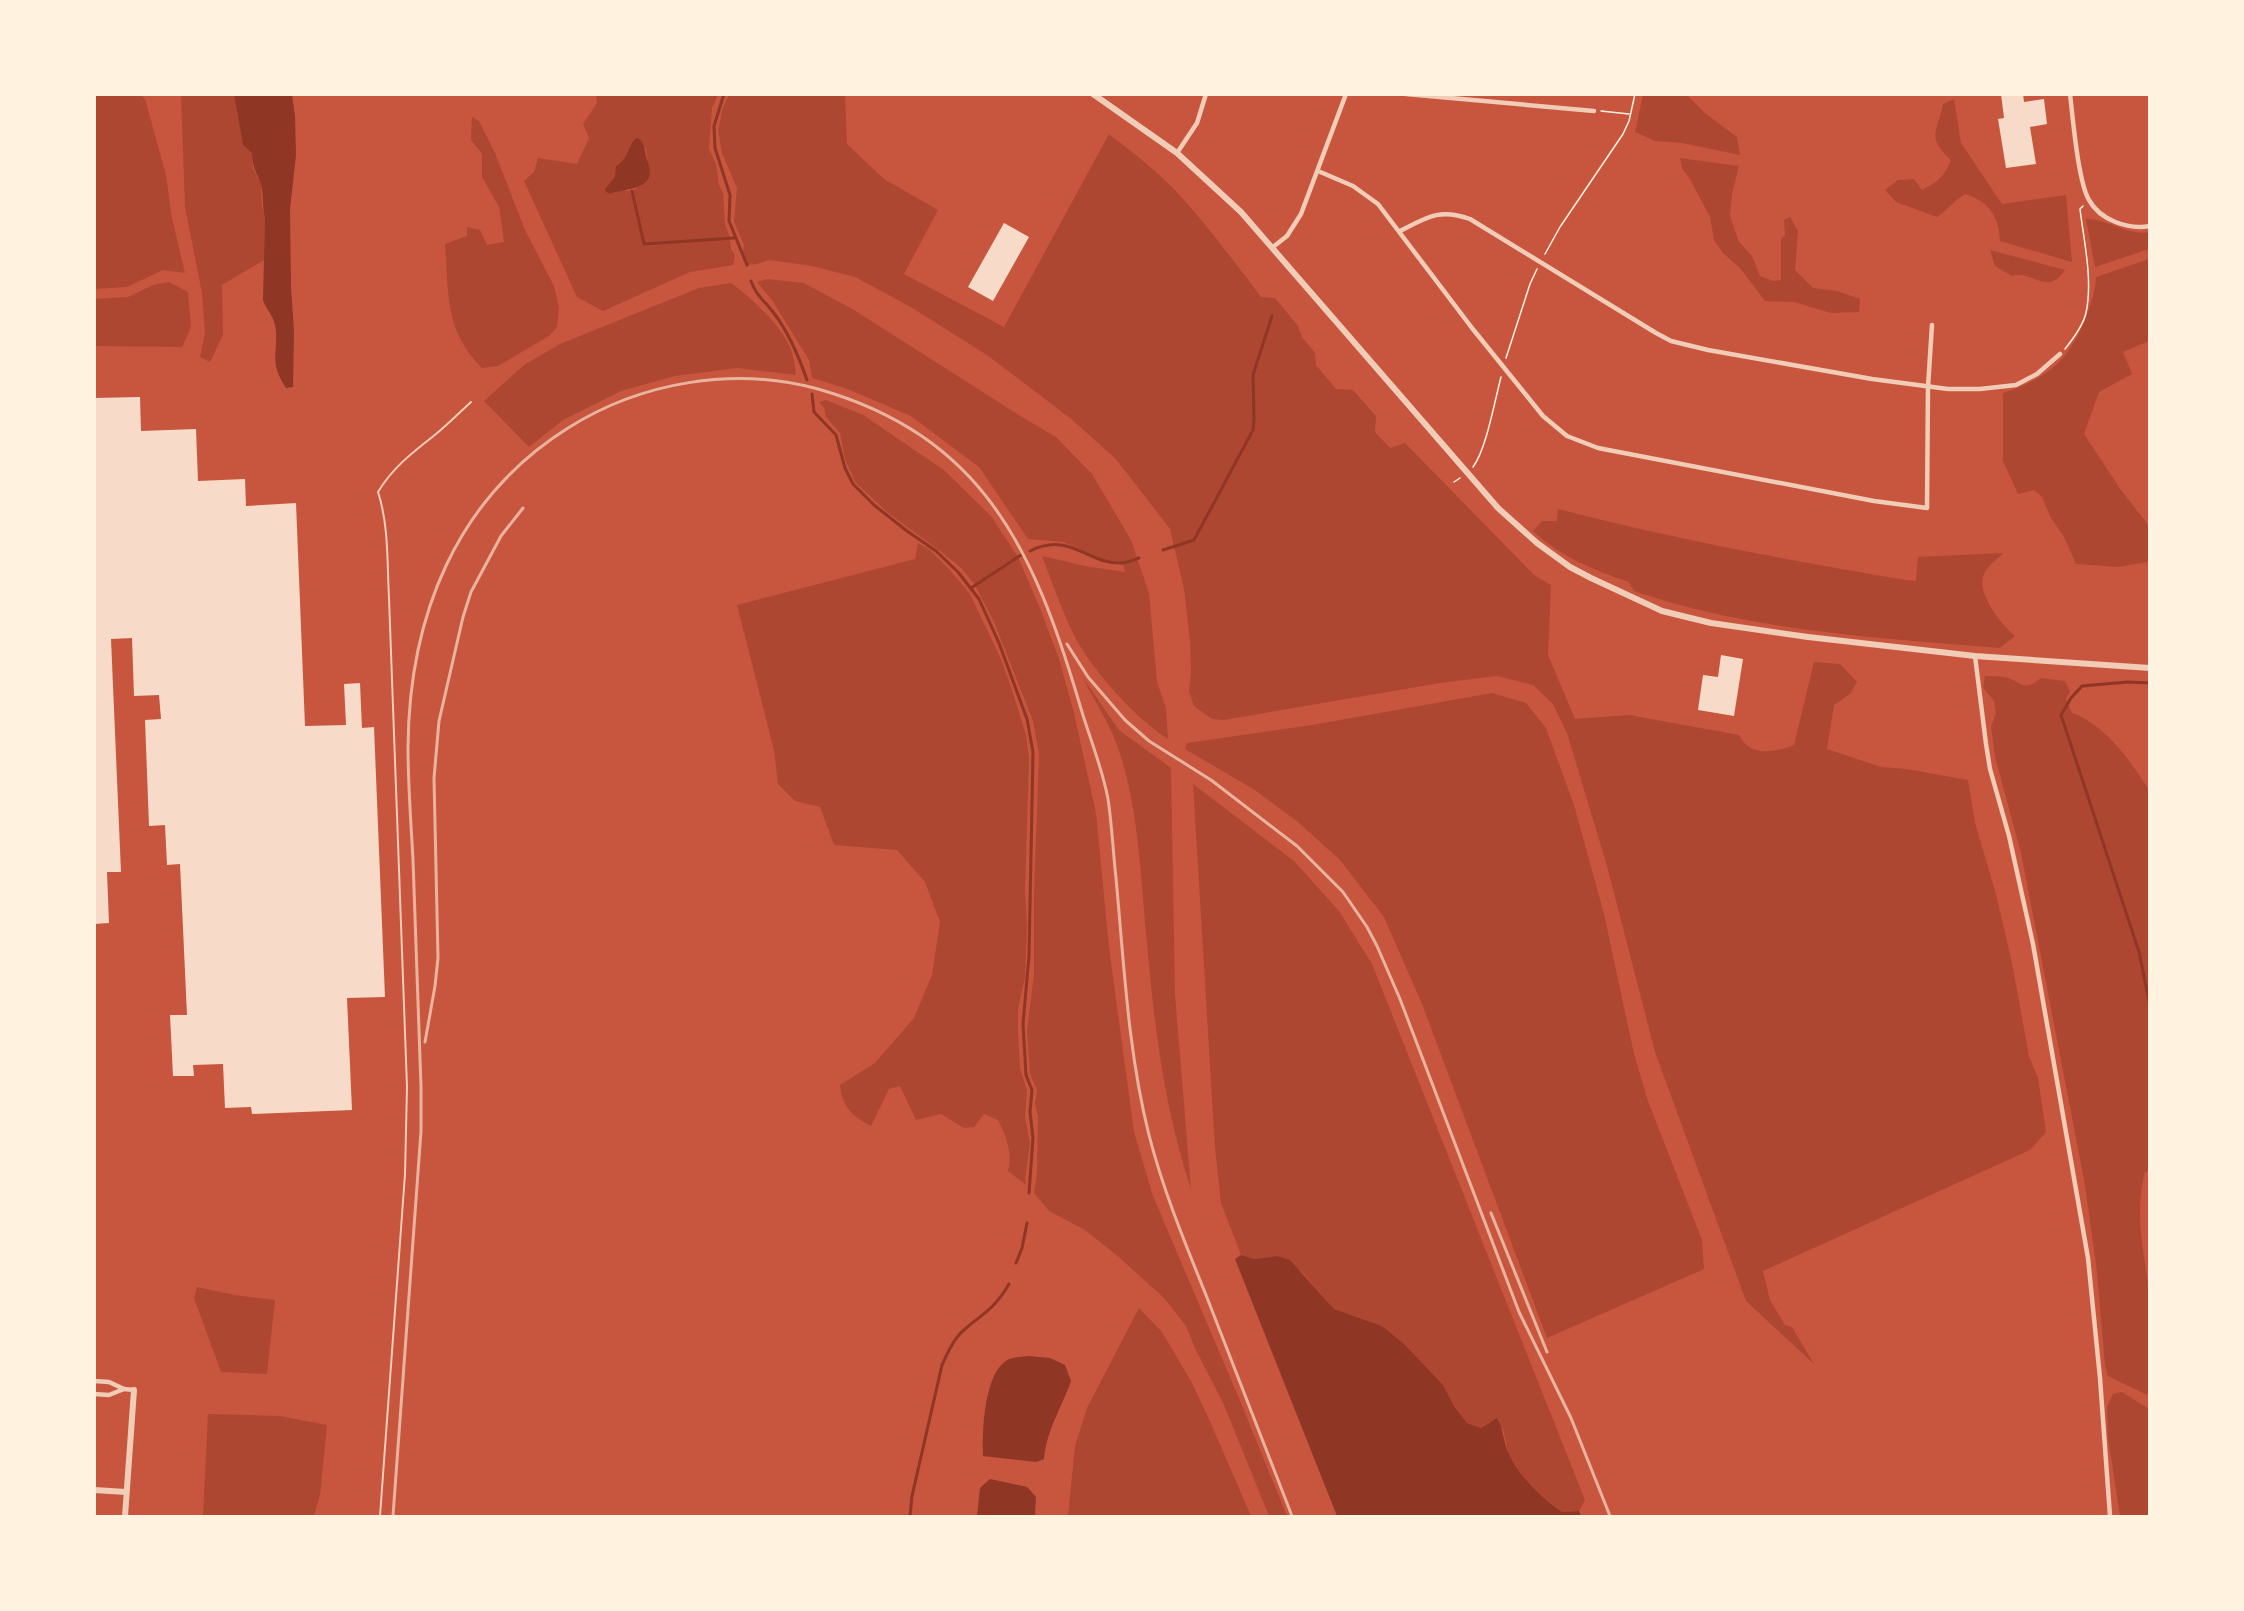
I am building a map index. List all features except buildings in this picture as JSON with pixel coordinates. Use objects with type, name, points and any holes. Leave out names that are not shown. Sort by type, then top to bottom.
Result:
[{"type":"street","points":[[1093,94],[1177,153],[1241,212],[1498,508],[1537,543],[1570,567],[1644,604],[1662,611],[1711,623],[1808,637],[1975,656],[2150,668]]},
{"type":"street","points":[[1177,153],[1197,123],[1206,94]]},
{"type":"street","points":[[1273,247],[1287,236],[1300,214],[1346,94]]},
{"type":"street","points":[[1406,94],[1594,111]]},
{"type":"street","points":[[2070,94],[2082,176],[2088,200],[2102,215],[2120,224],[2150,226]]},
{"type":"street","points":[[1318,171],[1353,186],[1378,204],[1503,368],[1543,416],[1567,436],[1598,448],[1874,501],[1927,508],[1928,387],[1932,326]]},
{"type":"street","points":[[1400,231],[1426,217],[1439,213],[1454,213],[1470,219],[1671,340],[1783,364],[1928,387],[1980,389],[2016,385],[2037,374],[2060,354]]},
{"type":"street","points":[[1975,656],[1987,752],[2009,836],[2033,944],[2088,1258],[2110,1516]]},
{"type":"street","points":[[94,1381],[109,1382],[124,1389],[134,1390],[125,1516]]},
{"type":"street","points":[[94,1394],[109,1395],[124,1389]]},
{"type":"street","points":[[94,1490],[126,1492]]},
{"type":"lane","points":[[380,1516],[405,1174],[407,1086],[389,598],[384,523],[378,492],[388,475],[401,461],[471,402]]},
{"type":"path","points":[[1477,461],[1530,284],[1560,227],[1623,134],[1631,114],[1635,94]]},
{"type":"path","points":[[1594,111],[1631,114]]},
{"type":"path","points":[[2060,354],[2075,338],[2086,314],[2087,275],[2080,209],[2088,200]]},
{"type":"shaded area","points":[[95,94],[141,95],[145,99],[166,175],[172,218],[185,273],[163,270],[127,287],[95,289]]},
{"type":"shaded area","points":[[181,95],[234,95],[243,145],[252,152],[253,168],[261,185],[265,218],[264,260],[222,285],[223,335],[210,362],[200,357],[205,333],[202,293],[185,207]]},
{"type":"shaded area","points":[[234,95],[292,95],[296,155],[290,209],[294,331],[293,387],[286,388],[275,363],[275,325],[263,300],[265,218],[262,189],[254,167],[252,153],[243,145]]},
{"type":"shaded area","points":[[596,95],[718,95],[712,108],[709,149],[716,164],[719,185],[723,193],[725,224],[731,249],[735,255],[733,265],[690,272],[603,311],[577,297],[524,181],[534,172],[538,158],[577,164],[589,138],[583,124],[597,103]],"holes":[[[631,144],[646,148],[650,173],[645,180],[632,191],[621,190],[611,194],[605,189],[615,177]]]},
{"type":"shaded area","points":[[729,95],[845,95],[847,144],[884,179],[938,210],[904,274],[1004,327],[1109,134],[1173,188],[1208,228],[1261,297],[1275,298],[1298,326],[1302,337],[1315,353],[1316,365],[1336,389],[1353,390],[1376,416],[1375,432],[1390,448],[1405,443],[1534,575],[1551,585],[1548,655],[1575,719],[1629,715],[1739,735],[1749,747],[1756,750],[1779,750],[1794,745],[1814,662],[1840,664],[1857,682],[1850,694],[1834,705],[1827,749],[1881,767],[1968,780],[1975,823],[1996,894],[2012,963],[2029,1056],[2038,1078],[2046,1132],[2030,1150],[1763,1271],[1770,1300],[1785,1325],[1792,1327],[1814,1364],[1746,1301],[1655,1052],[1607,866],[1567,733],[1553,704],[1533,685],[1497,676],[1440,683],[1224,720],[1212,719],[1194,706],[1189,691],[1190,641],[1184,589],[1170,529],[1116,459],[1070,418],[987,355],[909,306],[855,277],[812,266],[769,260],[747,265],[743,251],[744,245],[734,222],[737,188],[722,153],[718,130],[723,107]]},
{"type":"shaded area","points":[[1643,95],[1687,95],[1705,113],[1737,137],[1740,155],[1682,143],[1655,141],[1635,132]]},
{"type":"shaded area","points":[[1954,99],[1961,143],[2002,204],[2066,195],[2072,262],[2000,241],[1995,217],[1986,206],[1973,197],[1965,194],[1937,217],[1896,202],[1885,190],[1898,180],[1914,179],[1922,190],[1943,175],[1951,160],[1938,146],[1935,134],[1943,104]]},
{"type":"shaded area","points":[[472,117],[479,121],[495,153],[525,230],[554,286],[559,308],[557,327],[549,336],[498,366],[482,368],[461,340],[455,325],[448,295],[445,244],[467,236],[467,227],[480,230],[487,245],[504,242],[499,207],[482,177],[482,154],[471,140]]},
{"type":"shaded area","points":[[636,138],[640,139],[645,148],[650,171],[649,178],[639,186],[611,194],[606,192],[605,189],[615,177],[616,166],[620,164]]},
{"type":"shaded area","points":[[1680,158],[1739,166],[1732,194],[1730,216],[1739,242],[1752,256],[1760,276],[1773,281],[1781,280],[1781,239],[1785,235],[1784,220],[1790,217],[1798,231],[1795,270],[1813,288],[1837,291],[1860,299],[1859,312],[1831,313],[1794,302],[1765,301],[1740,268],[1723,253],[1714,240],[1710,217],[1682,168]]},
{"type":"shaded area","points":[[2086,219],[2102,221],[2134,232],[2149,232],[2149,249],[2095,267]]},
{"type":"shaded area","points":[[1990,250],[2065,270],[2058,278],[2046,282],[2027,276],[2012,276],[1995,266]]},
{"type":"shaded area","points":[[2149,259],[2149,341],[2123,352],[2132,374],[2099,392],[2084,434],[2121,490],[2149,526],[2149,559],[2147,562],[2118,567],[2076,564],[2042,497],[2034,490],[2018,494],[2003,461],[2003,393],[2031,382],[2062,359],[2084,322],[2096,277]]},
{"type":"shaded area","points":[[767,279],[804,283],[854,310],[1056,437],[1092,474],[1131,540],[1149,593],[1157,682],[1166,708],[1168,739],[1128,706],[1090,661],[1069,624],[1042,556],[1125,572],[1123,564],[1111,563],[1063,542],[1028,539],[979,467],[911,416],[845,388],[812,378],[809,360],[772,300],[757,282]]},
{"type":"shaded area","points":[[169,282],[188,292],[191,327],[182,347],[95,346],[95,299],[128,297],[153,285]]},
{"type":"shaded area","points":[[731,283],[757,305],[782,333],[792,352],[796,375],[737,368],[675,376],[621,391],[563,420],[529,447],[484,401],[524,365],[560,344],[699,288]]},
{"type":"shaded area","points":[[826,400],[863,415],[944,470],[991,516],[1018,557],[1041,611],[1059,659],[1073,709],[1096,813],[1109,947],[1134,1132],[1153,1196],[1287,1516],[1269,1516],[1224,1405],[1186,1326],[1164,1298],[1120,1258],[1085,1230],[1049,1211],[1034,1193],[1037,1173],[1038,1116],[1035,1104],[1037,1090],[1030,1074],[1027,1031],[1034,974],[1039,754],[1033,721],[994,622],[975,585],[962,569],[887,512],[855,482],[845,459],[840,433],[826,417],[824,408],[819,402]]},
{"type":"shaded area","points":[[1558,509],[1731,548],[1905,580],[1916,581],[1918,557],[2004,553],[1985,571],[1982,582],[1983,590],[1997,617],[2015,636],[2000,648],[1861,636],[1769,624],[1678,605],[1634,591],[1629,582],[1578,562],[1533,531],[1542,521],[1557,521]]},
{"type":"shaded area","points":[[918,543],[930,550],[970,594],[1000,657],[1026,735],[1029,758],[1025,889],[1027,926],[1025,977],[1018,1009],[1018,1033],[1020,1068],[1027,1090],[1025,1117],[1030,1143],[1026,1185],[1008,1171],[1009,1151],[998,1120],[984,1114],[974,1127],[964,1128],[941,1114],[916,1120],[900,1086],[889,1089],[871,1126],[853,1114],[843,1099],[840,1085],[875,1063],[914,1018],[932,975],[940,922],[925,882],[897,850],[834,845],[820,807],[795,801],[778,784],[774,750],[737,605],[915,559]]},
{"type":"shaded area","points":[[1985,676],[2005,677],[2026,686],[2041,678],[2065,681],[2070,691],[2066,699],[2072,713],[2095,726],[2116,745],[2149,790],[2150,1171],[2145,1172],[2140,1218],[2151,1317],[2149,1395],[2108,1376],[2105,1365],[2097,1272],[2085,1185],[2021,853],[1995,757],[1991,727],[1996,713],[1994,701],[1983,687]]},
{"type":"shaded area","points":[[1083,678],[1119,730],[1171,768],[1175,995],[1191,1189],[1173,1126],[1161,1062],[1152,999],[1137,832],[1128,782],[1113,735]]},
{"type":"shaded area","points":[[1492,693],[1526,703],[1546,728],[1574,805],[1604,914],[1634,1054],[1648,1101],[1702,1240],[1704,1269],[1547,1338],[1422,1004],[1384,917],[1340,860],[1298,822],[1255,790],[1185,749],[1187,743],[1312,725]]},
{"type":"shaded area","points":[[1193,784],[1294,861],[1339,911],[1372,964],[1585,1500],[1579,1511],[1562,1512],[1526,1483],[1508,1452],[1503,1429],[1489,1422],[1481,1428],[1467,1423],[1454,1406],[1443,1385],[1382,1326],[1334,1309],[1302,1272],[1277,1256],[1254,1259],[1241,1255],[1221,1203],[1215,1148]]},
{"type":"shaded area","points":[[1241,1255],[1254,1259],[1277,1256],[1290,1260],[1334,1309],[1382,1326],[1404,1344],[1443,1385],[1454,1406],[1467,1423],[1481,1428],[1497,1418],[1509,1454],[1525,1479],[1562,1512],[1579,1511],[1581,1516],[1337,1516],[1235,1259]]},
{"type":"shaded area","points":[[197,1287],[275,1300],[267,1374],[221,1372],[194,1298]]},
{"type":"shaded area","points":[[1139,1308],[1162,1332],[1192,1383],[1251,1516],[1068,1516],[1075,1446],[1087,1408]]},
{"type":"shaded area","points":[[1028,1356],[1050,1358],[1065,1365],[1071,1381],[1051,1429],[1044,1459],[1036,1462],[983,1456],[984,1417],[994,1376],[1009,1359]]},
{"type":"shaded area","points":[[2122,1392],[2149,1409],[2149,1516],[2120,1516],[2108,1437],[2107,1407],[2113,1394]]},
{"type":"shaded area","points":[[208,1414],[280,1416],[327,1425],[320,1495],[314,1516],[203,1516]]},
{"type":"shaded area","points":[[990,1479],[1027,1487],[1036,1497],[1035,1516],[977,1516],[980,1488]]},
{"type":"waterway","points":[[724,94],[714,126],[715,148],[730,195],[729,221],[747,265]]},
{"type":"waterway","points":[[632,191],[644,244],[734,238]]},
{"type":"waterway","points":[[751,281],[758,294],[784,327],[807,380]]},
{"type":"waterway","points":[[1163,550],[1194,540],[1253,430],[1253,375],[1272,316]]},
{"type":"waterway","points":[[812,394],[814,412],[836,435],[845,468],[853,484],[874,505],[936,551],[958,572],[979,599],[999,643],[1027,719],[1033,752],[1029,956],[1023,1024],[1026,1075],[1032,1090],[1030,1112],[1033,1138],[1029,1193]]},
{"type":"waterway","points":[[1030,551],[1044,546],[1057,545],[1068,546],[1109,562],[1123,563],[1139,558]]},
{"type":"waterway","points":[[971,588],[1021,555]]},
{"type":"waterway","points":[[2150,683],[2128,682],[2082,686],[2071,698],[2061,715],[2139,952],[2150,1006]]},
{"type":"waterway","points":[[1016,1263],[1022,1248],[1027,1223]]},
{"type":"waterway","points":[[910,1516],[912,1496],[942,1365],[958,1337],[994,1304],[1009,1284]]},
{"type":"railway","points":[[393,1516],[421,1131],[408,747],[411,699],[418,653],[429,608],[446,566],[468,526],[495,490],[529,457],[568,428],[626,399],[657,389],[721,379],[786,382],[818,389],[875,410],[922,436],[961,469],[994,506],[1020,549],[1062,647],[1099,762],[1108,799],[1131,1040],[1149,1135],[1175,1216],[1292,1516]]},
{"type":"railway","points":[[425,1042],[438,958],[434,778],[439,721],[471,592],[501,536],[523,508]]},
{"type":"railway","points":[[1067,644],[1088,677],[1125,720],[1149,741],[1211,780],[1297,846],[1343,892],[1367,927],[1400,999],[1519,1312],[1571,1418],[1610,1516]]},
{"type":"railway","points":[[1491,1213],[1547,1352]]}]
